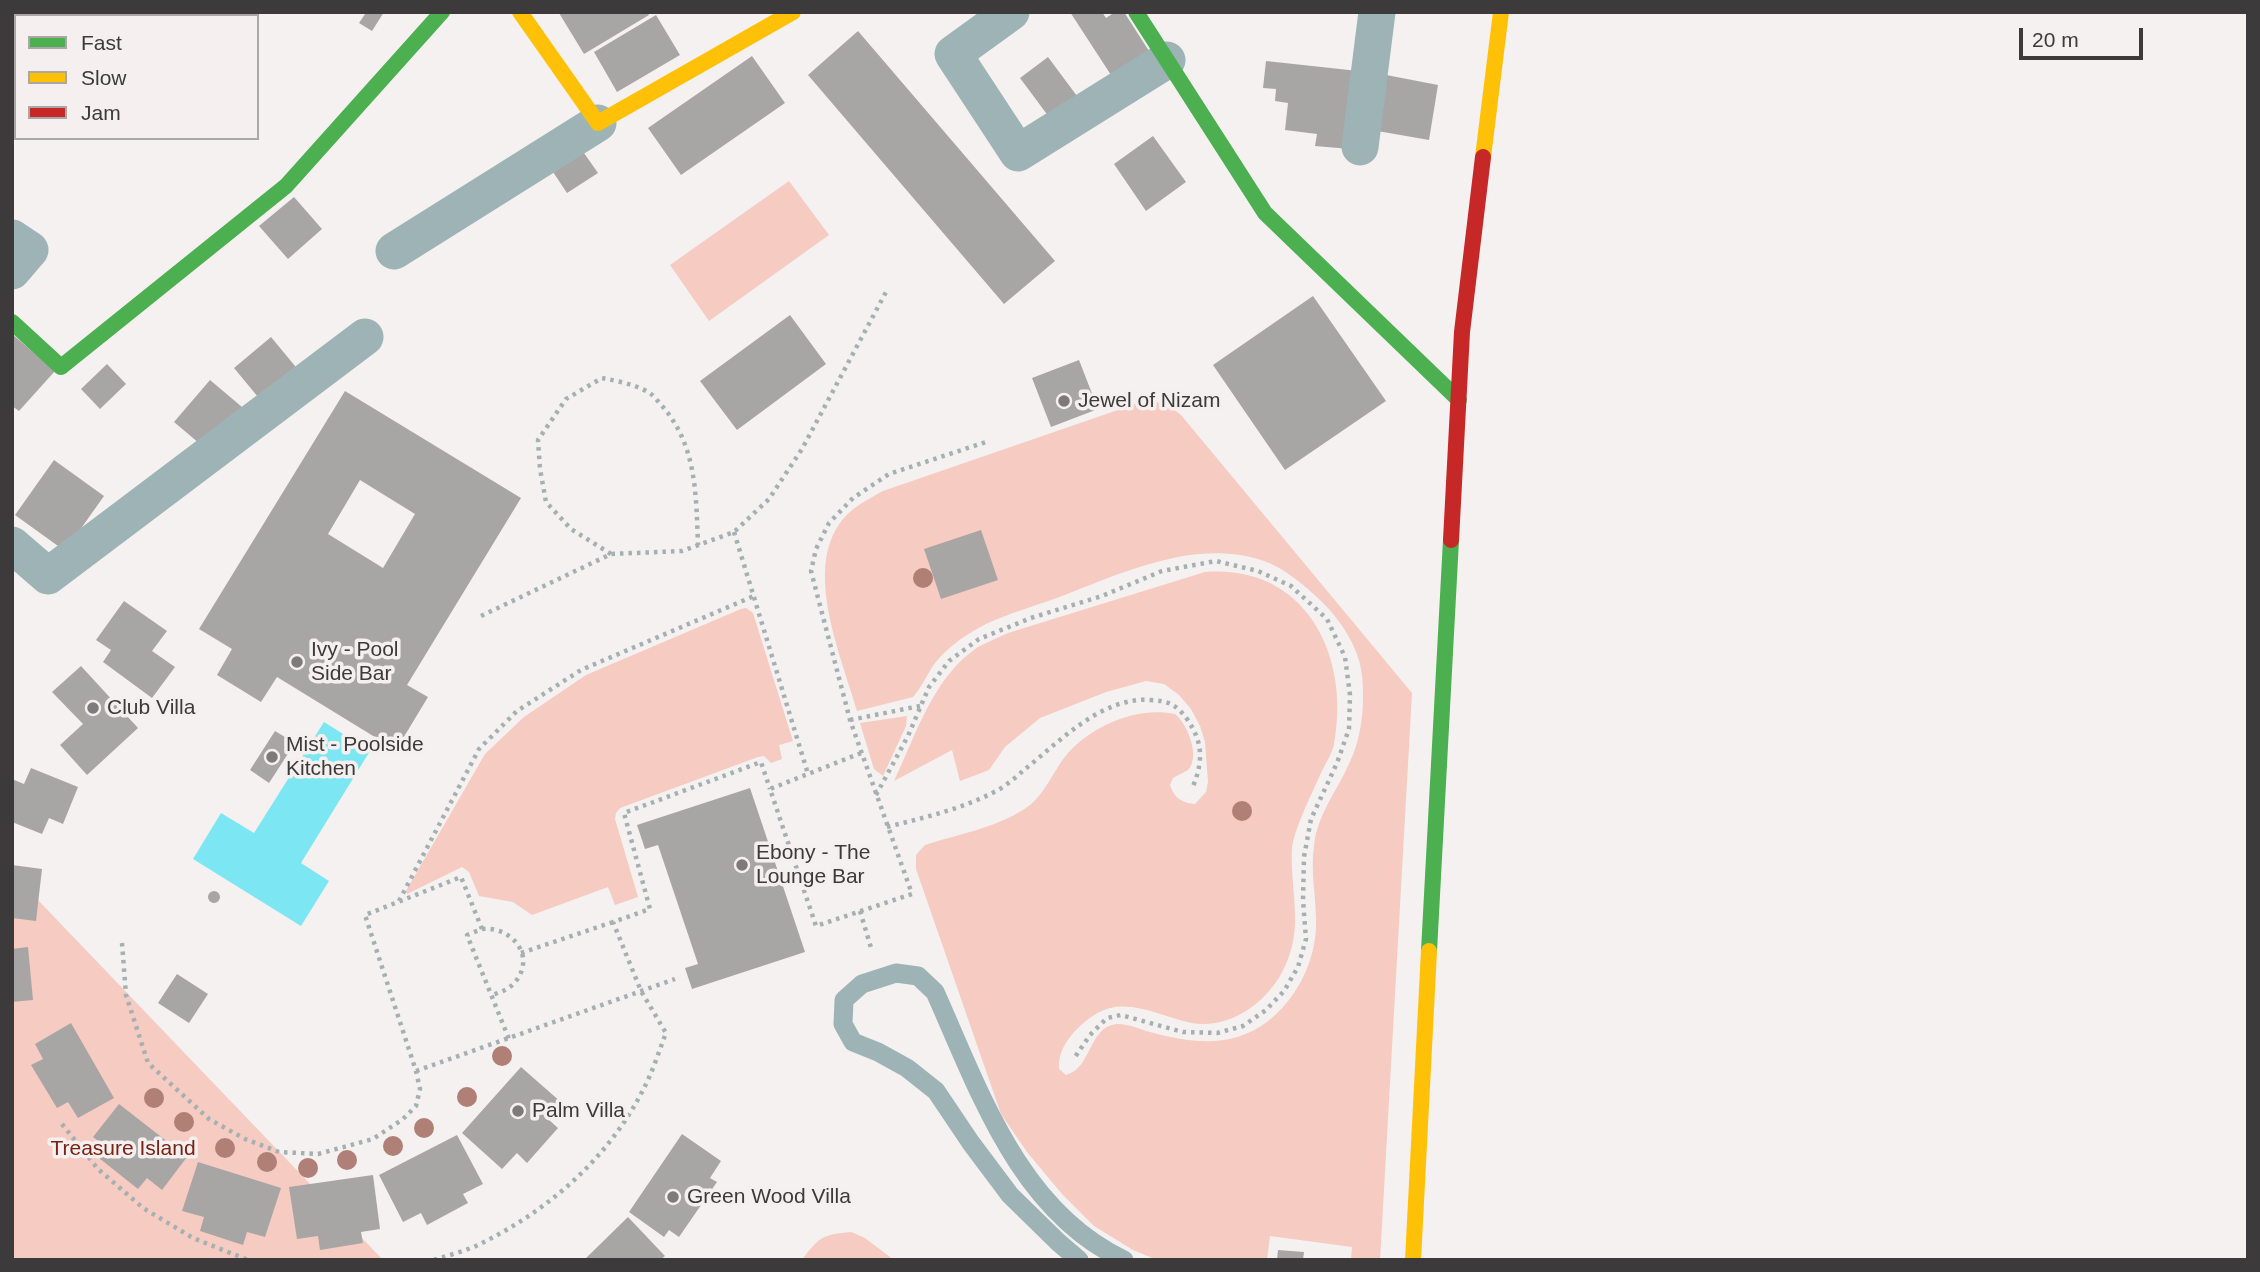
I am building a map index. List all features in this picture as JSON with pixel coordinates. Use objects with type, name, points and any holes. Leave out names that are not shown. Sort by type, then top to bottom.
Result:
[{"type":"street","points":[[12,322],[61,367],[286,186],[442,12]]},
{"type":"street","points":[[521,12],[598,123]]},
{"type":"street","points":[[394,251],[598,123],[793,12]]},
{"type":"street","points":[[1011,12],[953,54],[1017,153],[1167,60]]},
{"type":"street","points":[[1136,12],[1265,213],[1459,400]]},
{"type":"street","points":[[1360,147],[1377,12]]},
{"type":"street","points":[[1413,1260],[1462,332],[1502,12]]},
{"type":"street","points":[[12,238],[30,250],[12,271]]},
{"type":"street","points":[[12,544],[48,576],[365,337]]},
{"type":"lane","points":[[1079,1260],[1010,1195],[936,1091],[907,1068],[853,1042],[843,1024],[845,1000],[862,984],[896,972],[918,976],[934,992],[997,1131],[1029,1180],[1068,1223],[1102,1250],[1124,1260]]},
{"type":"path","points":[[481,616],[611,554],[682,551],[734,531],[769,499],[802,449],[886,292]]},
{"type":"path","points":[[611,554],[571,529],[546,502],[538,440],[566,400],[602,378],[632,384],[651,393],[672,418],[689,450],[697,509],[698,545]]},
{"type":"path","points":[[522,953],[650,909],[624,813],[761,762],[816,926],[912,894],[850,720],[811,572],[816,549],[828,523],[853,498],[889,474],[989,441]]},
{"type":"path","points":[[734,531],[808,774]]},
{"type":"path","points":[[876,794],[908,736],[929,687],[949,661],[979,639],[1031,618],[1102,596],[1161,571],[1216,561],[1258,571],[1291,586],[1327,619],[1345,657],[1350,695],[1349,729],[1337,763],[1311,819],[1304,857],[1306,939],[1298,967],[1284,991],[1266,1010],[1243,1026],[1217,1033],[1183,1032],[1121,1015],[1107,1018],[1074,1056]]},
{"type":"path","points":[[398,901],[479,749],[517,711],[581,670],[754,596]]},
{"type":"path","points":[[887,827],[953,811],[1001,789],[1080,725],[1110,708],[1142,699],[1168,701],[1185,716],[1197,736],[1201,765],[1192,789]]},
{"type":"path","points":[[850,720],[920,706]]},
{"type":"path","points":[[771,789],[861,753]]},
{"type":"path","points":[[122,943],[126,995],[148,1063],[209,1119],[245,1139],[279,1152],[318,1154],[373,1139],[403,1119],[416,1106],[421,1089],[365,915],[461,877],[482,929]]},
{"type":"path","points":[[860,911],[880,978]]},
{"type":"path","points":[[434,1260],[478,1245],[529,1217],[575,1181],[614,1137],[644,1088],[666,1033],[641,991],[613,922]]},
{"type":"path","points":[[492,996],[517,981],[522,967],[522,953],[517,943],[502,931],[482,929],[467,936],[509,1039]]},
{"type":"path","points":[[416,1072],[675,979]]},
{"type":"path","points":[[62,1124],[99,1169],[143,1208],[193,1238],[248,1260]]},
{"type":"green space","points":[[789,181],[829,235],[709,321],[670,265]]},
{"type":"green space","points":[[1144,401],[1164,404],[1181,415],[1412,693],[1380,1260],[1351,1260],[1352,1247],[1270,1236],[1267,1260],[1157,1260],[1133,1250],[1094,1226],[1062,1194],[1027,1152],[1001,1114],[916,869],[916,855],[925,845],[979,829],[1019,813],[1036,799],[1063,759],[1078,743],[1103,726],[1131,715],[1161,712],[1175,714],[1180,718],[1191,740],[1192,764],[1188,770],[1173,778],[1170,785],[1179,799],[1195,804],[1206,792],[1208,782],[1205,742],[1191,709],[1179,695],[1164,684],[1146,681],[1106,692],[1040,718],[1005,747],[989,770],[960,781],[952,750],[894,781],[927,708],[949,674],[962,659],[978,647],[1008,633],[1205,572],[1240,573],[1270,583],[1294,599],[1313,622],[1327,648],[1335,678],[1337,711],[1333,748],[1293,842],[1294,936],[1280,976],[1254,1006],[1231,1019],[1218,1022],[1192,1023],[1135,1008],[1115,1007],[1103,1010],[1083,1023],[1068,1039],[1061,1053],[1059,1069],[1066,1075],[1074,1071],[1081,1065],[1100,1033],[1116,1024],[1195,1041],[1225,1040],[1253,1031],[1277,1013],[1295,992],[1312,954],[1316,927],[1313,856],[1316,835],[1323,814],[1353,756],[1361,722],[1362,675],[1357,654],[1347,634],[1327,608],[1294,578],[1264,561],[1213,553],[1161,561],[984,625],[944,653],[913,697],[857,711],[836,641],[829,615],[825,566],[830,543],[840,523],[854,509],[883,491]]},
{"type":"green space","points":[[746,608],[753,613],[793,741],[779,745],[782,759],[771,763],[764,756],[758,757],[620,808],[615,819],[638,897],[615,905],[608,887],[532,915],[513,902],[479,896],[469,872],[462,867],[407,894],[406,891],[485,754],[524,717],[586,675]]},
{"type":"green space","points":[[907,716],[906,726],[883,776],[874,769],[860,723]]},
{"type":"green space","name":"Treasure Island","points":[[12,873],[383,1260],[12,1260]]},
{"type":"green space","points":[[851,1232],[865,1238],[894,1260],[802,1260],[822,1238]]},
{"type":"water","points":[[324,722],[370,751],[301,863],[329,881],[301,926],[193,859],[221,813],[254,833]]},
{"type":"building","points":[[84,12],[133,12],[132,14],[83,14]]},
{"type":"building","points":[[159,12],[162,14],[141,14]]},
{"type":"building","points":[[362,12],[384,12],[372,31],[359,23],[365,14]]},
{"type":"building","points":[[647,12],[649,15],[584,54],[559,13]]},
{"type":"building","points":[[1070,12],[1102,12],[1106,18],[1115,12],[1124,12],[1149,51],[1111,75]]},
{"type":"building","points":[[656,15],[680,55],[617,92],[594,52]]},
{"type":"building","points":[[858,31],[1055,261],[1004,304],[808,75]]},
{"type":"building","points":[[752,56],[785,103],[681,175],[648,128]]},
{"type":"building","points":[[1048,57],[1077,96],[1049,117],[1020,78]]},
{"type":"building","points":[[1266,61],[1358,71],[1350,149],[1315,146],[1317,134],[1285,130],[1288,103],[1275,101],[1276,89],[1263,88]]},
{"type":"building","points":[[1376,73],[1438,85],[1429,140],[1366,129]]},
{"type":"building","points":[[1153,136],[1186,182],[1146,211],[1114,164]]},
{"type":"building","points":[[577,143],[598,173],[567,193],[547,163]]},
{"type":"building","points":[[294,197],[322,229],[288,259],[259,226]]},
{"type":"building","points":[[1313,296],[1386,401],[1285,470],[1213,365]]},
{"type":"building","points":[[790,315],[826,364],[737,430],[700,381]]},
{"type":"building","points":[[12,334],[55,371],[19,411],[12,406]]},
{"type":"building","points":[[271,337],[300,372],[263,403],[234,368]]},
{"type":"building","points":[[1079,360],[1098,409],[1051,427],[1032,378]]},
{"type":"building","points":[[107,364],[126,384],[100,409],[81,389]]},
{"type":"building","points":[[210,380],[242,407],[206,449],[174,422]]},
{"type":"building","points":[[345,391],[521,498],[407,685],[428,697],[396,750],[277,677],[261,702],[217,675],[232,649],[199,629]],"holes":[[[360,480],[415,514],[383,568],[328,534]]]},
{"type":"building","points":[[54,460],[104,496],[65,551],[15,515]]},
{"type":"building","points":[[981,530],[998,580],[941,599],[924,549]]},
{"type":"building","name":"Club Villa","points":[[124,601],[167,631],[152,651],[175,667],[152,698],[103,662],[111,650],[96,640]]},
{"type":"building","name":"Club Villa","points":[[81,666],[138,728],[87,775],[60,745],[83,724],[52,692]]},
{"type":"building","name":"Mist - Poolside Kitchen","points":[[275,731],[295,743],[269,783],[250,770]]},
{"type":"building","points":[[31,768],[78,787],[63,824],[49,818],[42,834],[12,822],[12,779],[24,784]]},
{"type":"building","points":[[750,788],[805,952],[692,989],[685,968],[698,964],[658,845],[645,849],[637,825]]},
{"type":"building","points":[[12,865],[42,869],[36,921],[12,918]]},
{"type":"building","points":[[214,891],[220,897],[214,903],[208,897]]},
{"type":"building","points":[[28,947],[33,1000],[12,1002],[12,949]]},
{"type":"building","points":[[177,974],[208,994],[189,1023],[158,1003]]},
{"type":"building","points":[[71,1023],[114,1098],[78,1118],[68,1102],[57,1108],[31,1065],[43,1059],[35,1044]]},
{"type":"building","name":"Palm Villa","points":[[521,1067],[562,1103],[548,1119],[558,1128],[527,1163],[517,1153],[502,1169],[462,1133]]},
{"type":"building","points":[[119,1104],[187,1157],[162,1190],[147,1178],[138,1189],[99,1158],[107,1148],[93,1137]]},
{"type":"building","name":"Green Wood Villa","points":[[682,1134],[721,1161],[710,1178],[717,1182],[679,1237],[669,1230],[664,1237],[629,1212]]},
{"type":"building","points":[[457,1135],[483,1184],[463,1194],[468,1203],[427,1225],[421,1213],[403,1222],[379,1175]]},
{"type":"building","points":[[198,1162],[281,1188],[265,1237],[247,1232],[243,1245],[200,1231],[204,1217],[182,1211]]},
{"type":"building","points":[[373,1175],[380,1229],[361,1232],[363,1243],[320,1250],[318,1236],[297,1239],[289,1187]]},
{"type":"building","name":"Green Wood Villa","points":[[628,1217],[665,1256],[660,1260],[584,1260]]},
{"type":"building","points":[[1278,1250],[1304,1252],[1303,1260],[1277,1260]]},
{"type":"traffic: fast","points":[[12,322],[61,367],[286,186],[442,12]]},
{"type":"traffic: fast","points":[[1136,12],[1265,213],[1459,400]]},
{"type":"traffic: fast","points":[[1429,951],[1451,540]]},
{"type":"traffic: slow","points":[[520,12],[598,123],[793,12]]},
{"type":"traffic: slow","points":[[1483,157],[1501,12]]},
{"type":"traffic: slow","points":[[1413,1260],[1429,951]]},
{"type":"traffic: jam","points":[[1451,540],[1462,332],[1483,157]]},
{"type":"place","name":"Jewel of Nizam","points":[[1064,401]]},
{"type":"place","name":"Ivy - Pool Side Bar","points":[[297,662]]},
{"type":"place","name":"Club Villa","points":[[93,708]]},
{"type":"place","name":"Mist - Poolside Kitchen","points":[[272,757]]},
{"type":"place","name":"Ebony - The Lounge Bar","points":[[742,865]]},
{"type":"place","name":"Palm Villa","points":[[518,1111]]},
{"type":"place","name":"Green Wood Villa","points":[[673,1197]]}]
